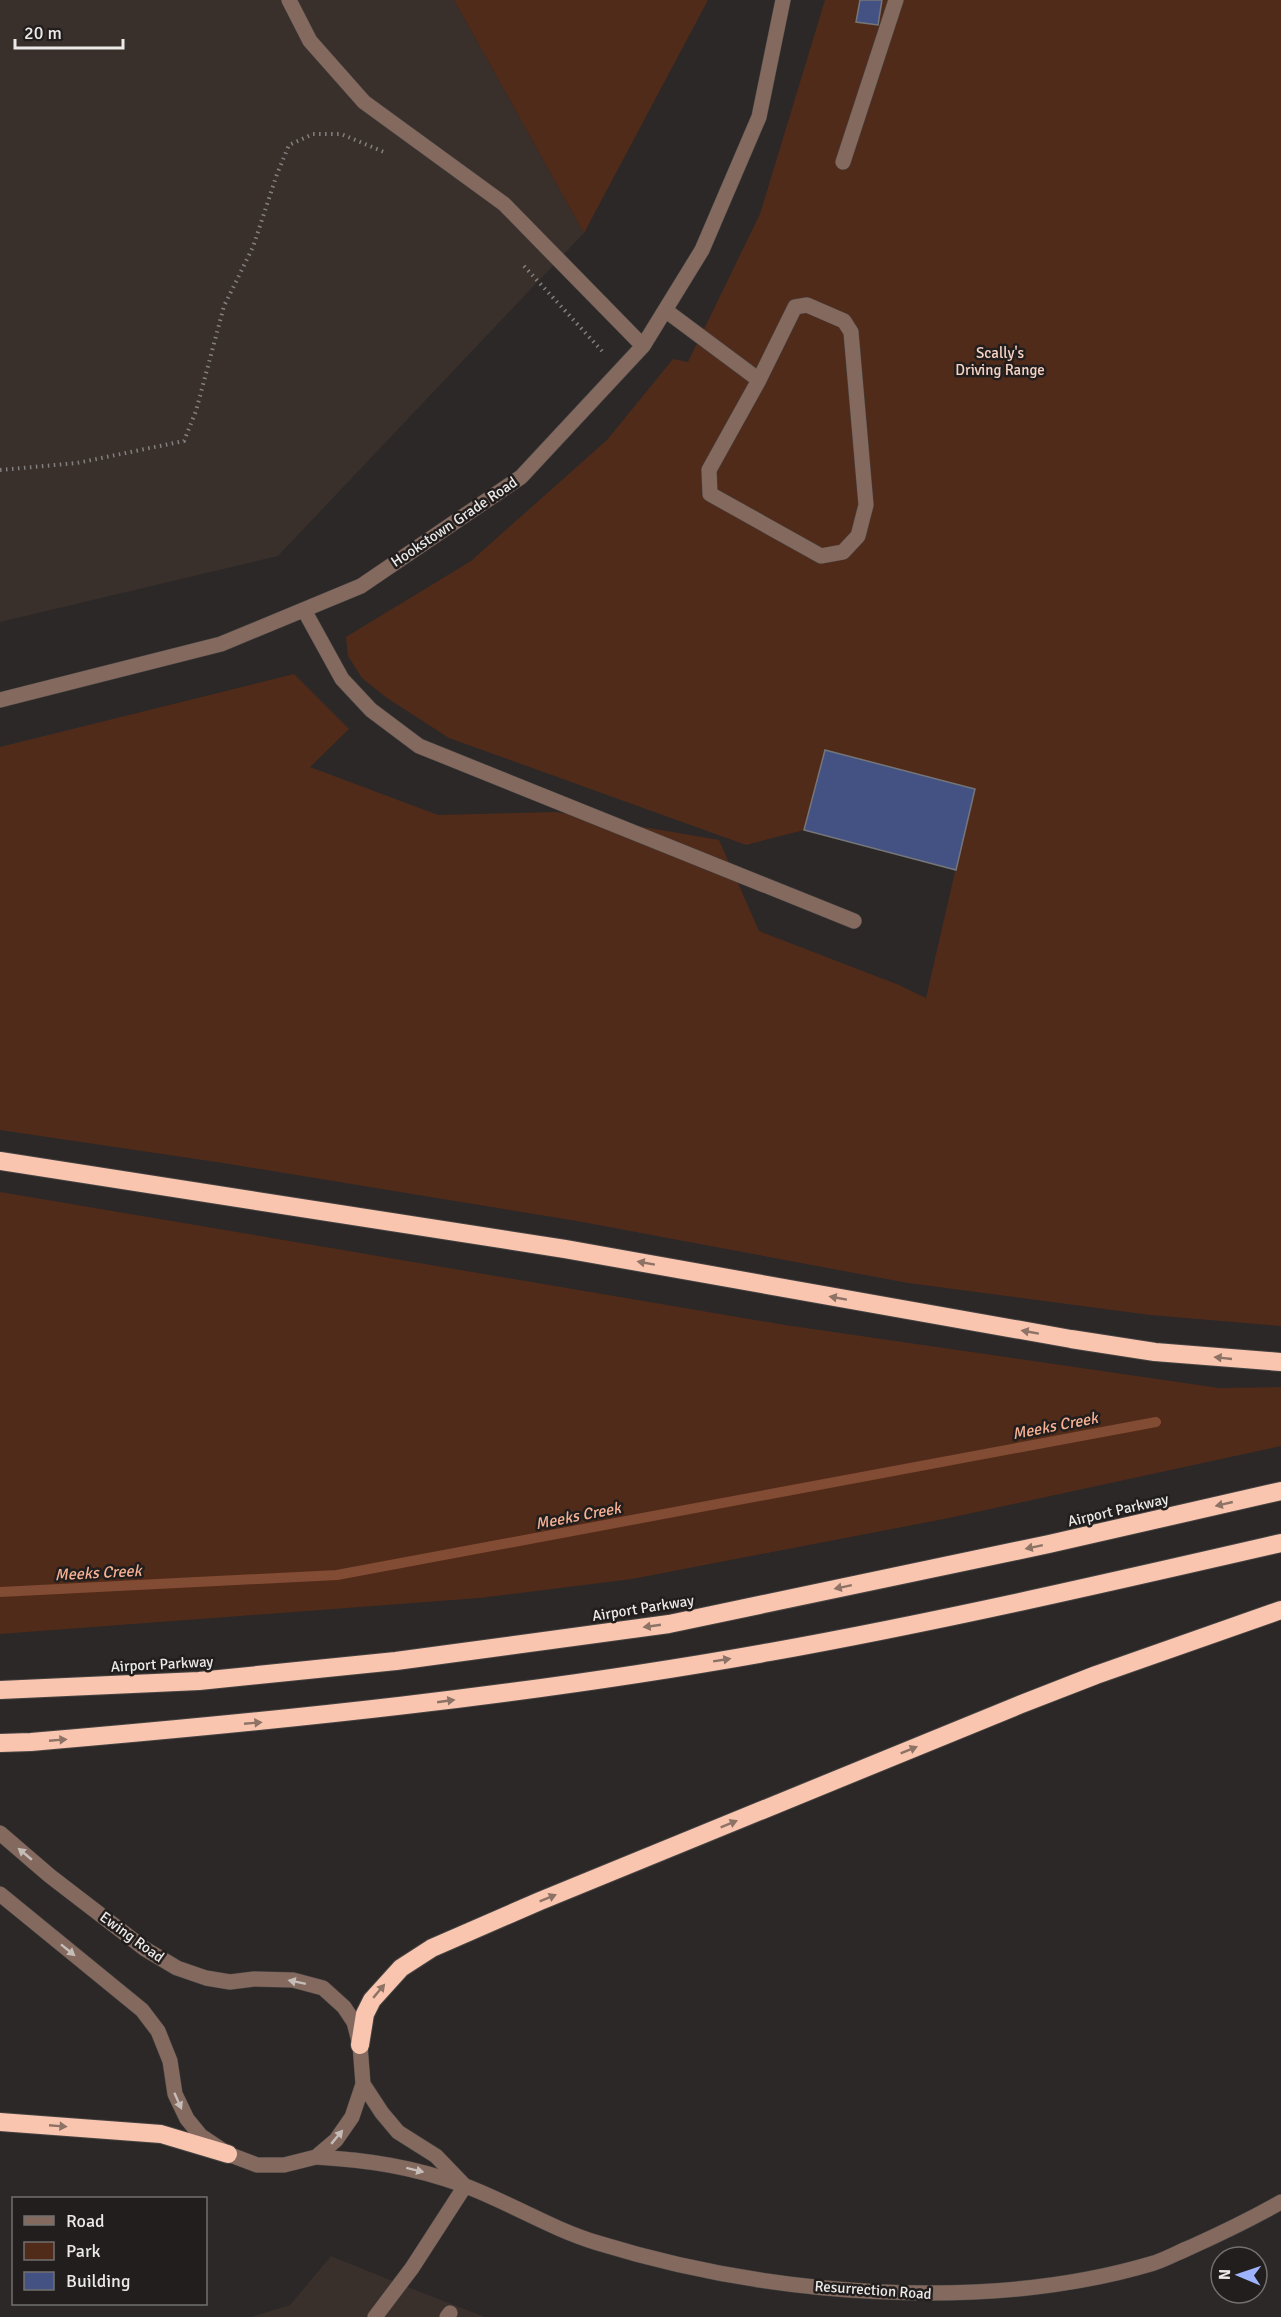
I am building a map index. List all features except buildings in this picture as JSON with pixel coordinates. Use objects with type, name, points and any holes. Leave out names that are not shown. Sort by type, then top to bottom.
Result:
[{"type":"highway","points":[[0,1161],[565,1249],[1082,1341],[1155,1352],[1281,1362]]},
{"type":"highway","name":"Airport Parkway","points":[[0,1690],[199,1681],[396,1661],[669,1624],[1038,1546],[1281,1491]]},
{"type":"highway","points":[[0,1743],[248,1724],[411,1706],[651,1672],[923,1623],[1281,1543]]},
{"type":"highway","points":[[360,2044],[365,2014],[372,2000],[401,1968],[432,1948],[550,1896],[1019,1705],[1096,1675],[1281,1610]]},
{"type":"highway","points":[[0,2121],[160,2134],[228,2154]]},
{"type":"street","points":[[289,0],[310,41],[364,102],[504,204],[643,346]]},
{"type":"street","name":"Hookstown Grade Road","points":[[0,700],[221,644],[361,586],[521,477],[643,346],[702,250],[759,117],[783,0]]},
{"type":"street","points":[[843,162],[896,0]]},
{"type":"street","points":[[807,305],[844,321],[851,333],[866,505],[858,536],[843,552],[821,556],[710,494],[709,470],[759,380],[795,307],[807,305]]},
{"type":"street","points":[[665,309],[759,380]]},
{"type":"street","points":[[304,610],[342,679],[371,710],[419,746],[854,921]]},
{"type":"street","name":"Ewing Road","points":[[0,1833],[50,1876],[145,1949],[177,1968],[206,1978],[230,1982],[254,1978],[293,1980],[323,1988],[344,2007],[354,2022],[360,2044],[363,2084],[352,2117],[336,2140],[316,2157],[284,2165],[257,2165],[228,2154],[201,2136],[187,2119],[175,2094],[170,2061],[158,2031],[142,2010],[0,1894]]},
{"type":"street","name":"Resurrection Road","points":[[363,2084],[398,2132],[436,2156],[465,2186]]},
{"type":"street","name":"Resurrection Road","points":[[316,2157],[379,2162],[424,2172],[465,2186],[596,2242],[688,2266],[792,2284],[931,2295],[1085,2281],[1156,2262],[1241,2224],[1281,2202]]},
{"type":"street","points":[[375,2317],[412,2268],[465,2186]]},
{"type":"path","points":[[0,470],[77,463],[184,441],[195,411],[224,306],[254,247],[277,174],[289,145],[313,134],[341,134],[386,153]]},
{"type":"path","points":[[520,261],[620,370]]},
{"type":"shaded area","points":[[0,0],[454,0],[584,233],[278,556],[0,622]]},
{"type":"shaded area","points":[[331,2256],[485,2317],[251,2317],[290,2305]]},
{"type":"green space","points":[[454,0],[708,0],[584,233]]},
{"type":"green space","name":"Scally's Driving Range","points":[[825,0],[1281,0],[1281,1326],[1150,1315],[908,1283],[577,1221],[223,1163],[0,1130],[0,747],[294,674],[349,729],[310,767],[438,815],[556,812],[719,840],[759,931],[899,985],[926,998],[974,789],[825,750],[804,830],[746,845],[449,738],[387,698],[362,678],[348,656],[346,637],[471,561],[607,440],[673,359],[688,362],[760,214]]},
{"type":"green space","points":[[0,1192],[785,1325],[1219,1388],[1281,1387],[1281,1446],[949,1518],[632,1579],[479,1598],[0,1634]]},
{"type":"waterway","name":"Meeks Creek","points":[[0,1592],[337,1575],[1156,1422]]}]
